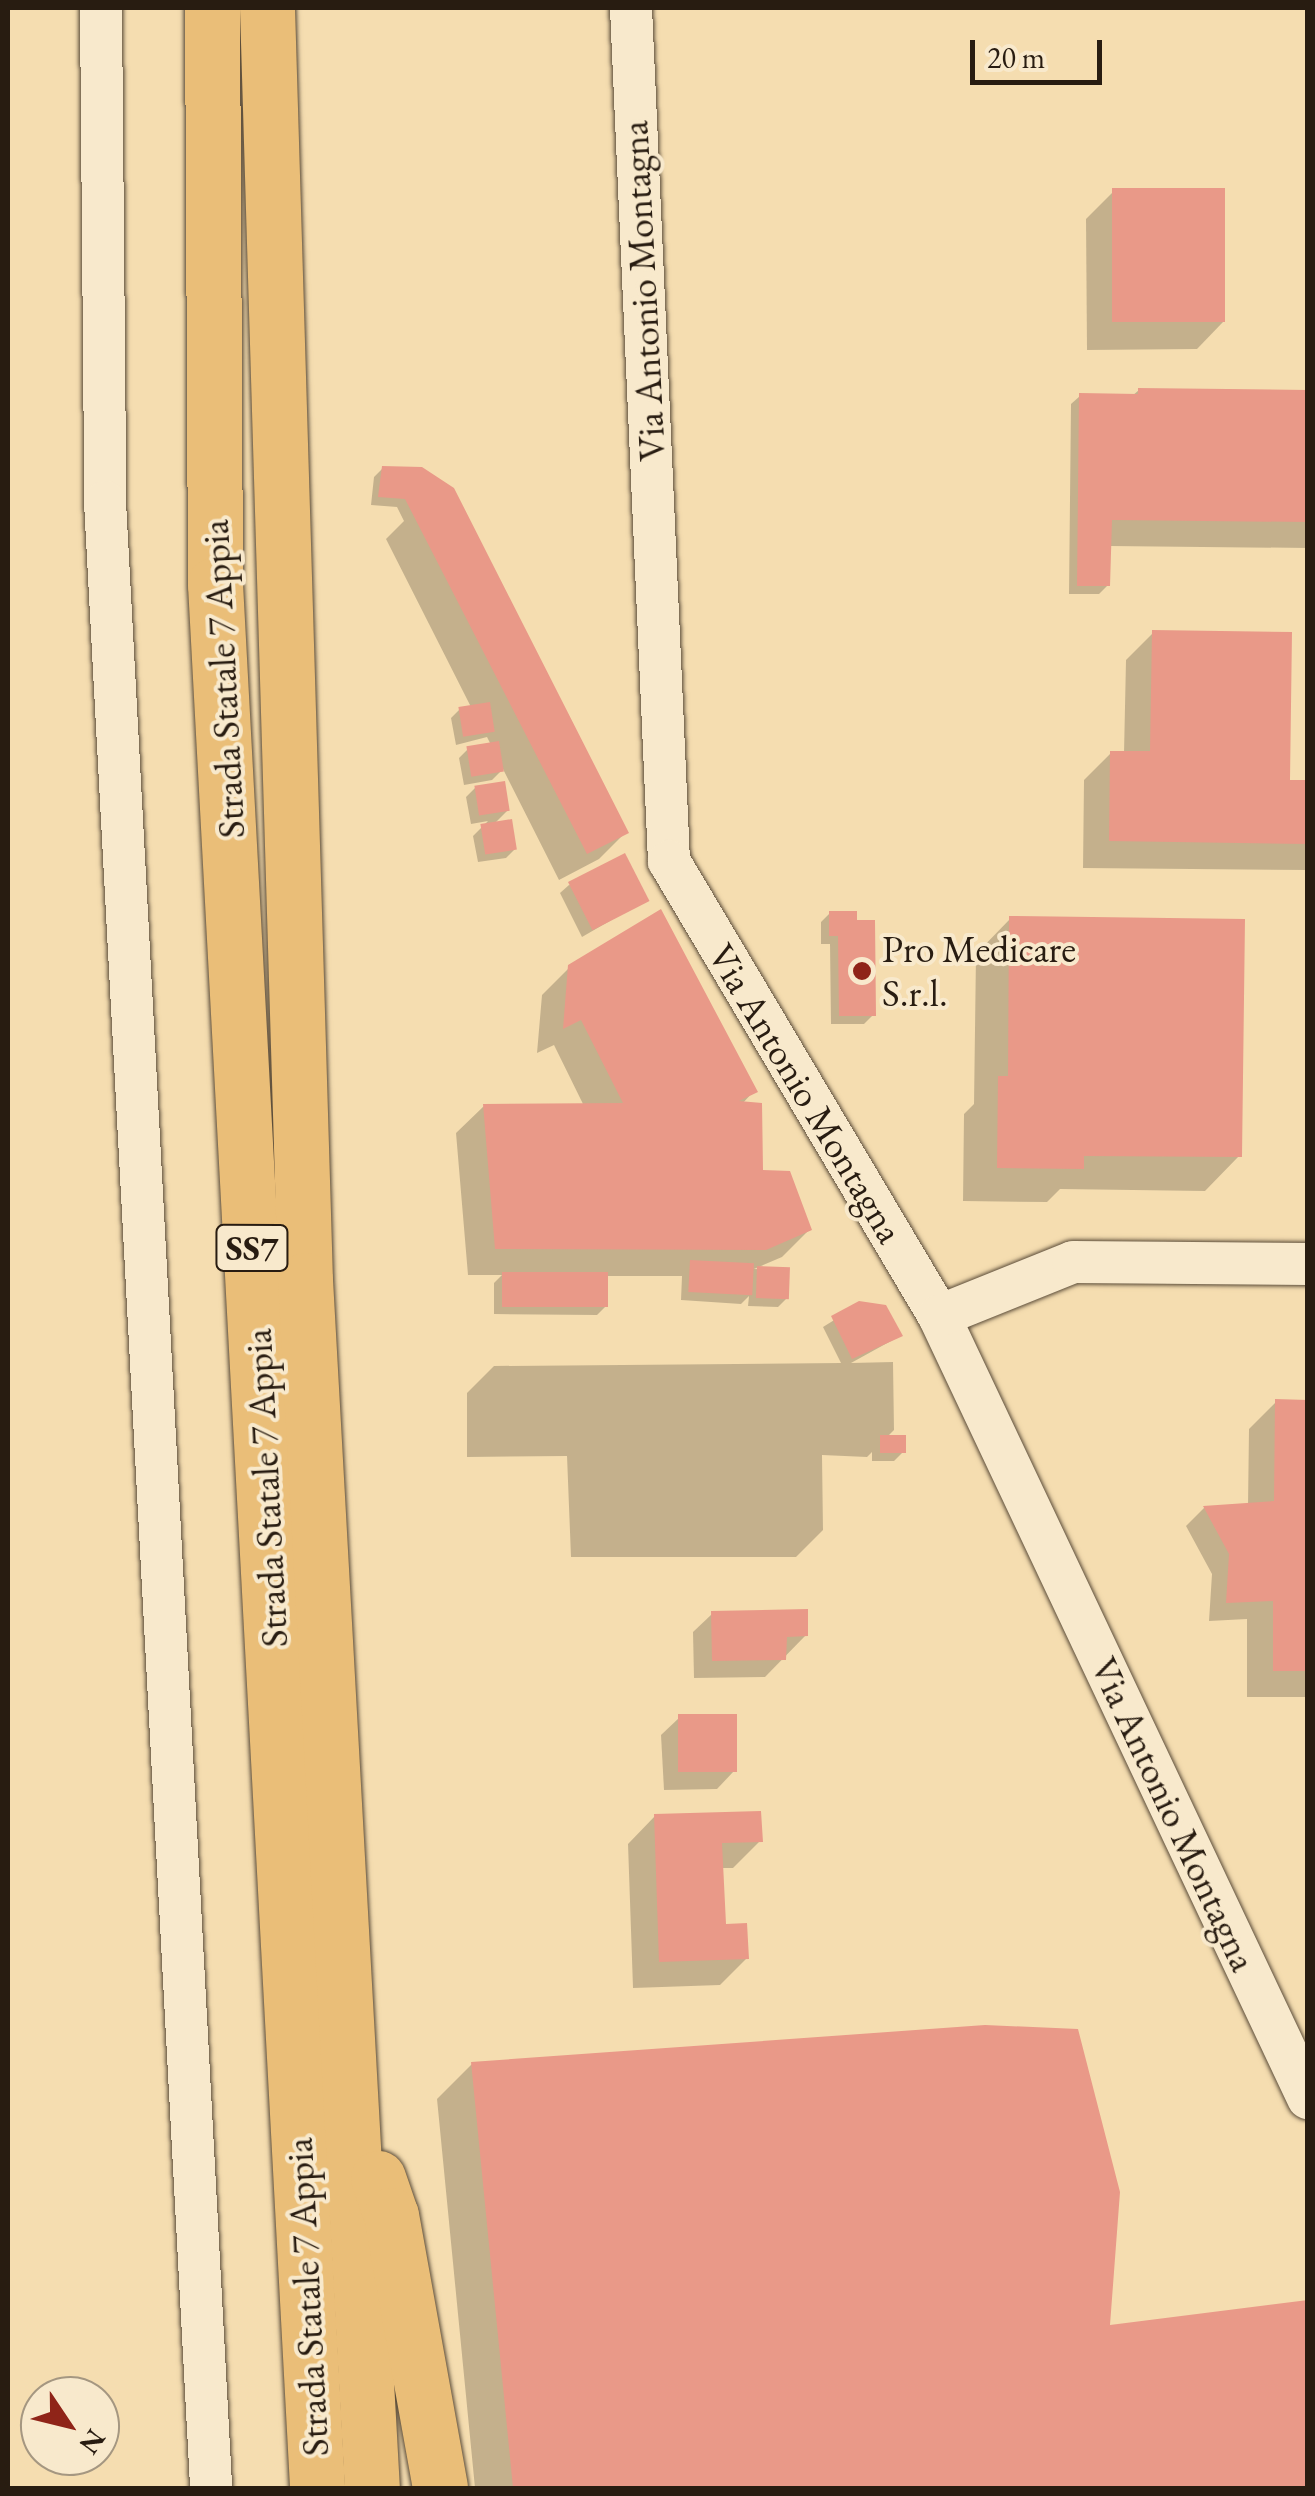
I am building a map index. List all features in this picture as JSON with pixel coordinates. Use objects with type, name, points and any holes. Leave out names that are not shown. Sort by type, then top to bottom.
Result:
[{"type":"highway","name":"Strada Statale 7 Appia","points":[[212,8],[215,584],[317,2488]]},
{"type":"highway","name":"Strada Statale 7 Appia","points":[[267,8],[305,1280],[372,2488]]},
{"type":"highway","points":[[350,2101],[391,2215],[440,2488]]},
{"type":"street","points":[[101,8],[105,502],[211,2488]]},
{"type":"street","name":"Via Antonio Montagna","points":[[631,8],[668,861],[939,1316],[1308,2098]]},
{"type":"street","points":[[939,1316],[1073,1262],[1308,1264]]},
{"type":"building","points":[[1112,188],[1225,188],[1225,322],[1112,322]]},
{"type":"building","points":[[1138,388],[1308,390],[1308,522],[1112,520],[1110,586],[1077,586],[1079,393],[1138,394]]},
{"type":"building","points":[[382,466],[422,467],[454,488],[629,833],[587,854],[405,499],[378,497]]},
{"type":"building","points":[[1152,630],[1292,632],[1290,780],[1308,780],[1308,844],[1109,841],[1110,751],[1150,751]]},
{"type":"building","points":[[490,702],[495,732],[463,737],[458,707]]},
{"type":"building","points":[[499,741],[504,772],[471,777],[466,746]]},
{"type":"building","points":[[505,781],[510,811],[479,815],[474,786]]},
{"type":"building","points":[[512,819],[517,850],[485,855],[480,824]]},
{"type":"building","points":[[625,853],[650,901],[592,930],[568,882]]},
{"type":"building","points":[[661,909],[758,1092],[739,1101],[762,1103],[763,1170],[790,1171],[812,1230],[766,1250],[495,1249],[483,1104],[623,1103],[581,1020],[563,1029],[568,965]]},
{"type":"building","points":[[829,911],[857,911],[857,920],[875,920],[876,1016],[839,1016],[838,936],[829,936]]},
{"type":"building","points":[[1009,916],[1245,919],[1242,1157],[1084,1156],[1084,1169],[997,1168],[998,1076],[1008,1076]]},
{"type":"building","points":[[690,1260],[754,1263],[752,1295],[688,1292]]},
{"type":"building","points":[[757,1266],[790,1267],[789,1299],[756,1298]]},
{"type":"building","points":[[502,1272],[608,1272],[608,1307],[502,1307]]},
{"type":"building","points":[[859,1301],[886,1305],[903,1336],[852,1359],[831,1316]]},
{"type":"building","points":[[1275,1399],[1308,1400],[1308,1671],[1273,1671],[1273,1601],[1226,1603],[1229,1554],[1203,1506],[1274,1501]]},
{"type":"building","points":[[880,1435],[906,1435],[906,1453],[880,1453]]},
{"type":"building","points":[[808,1609],[808,1636],[787,1637],[786,1660],[712,1661],[711,1611]]},
{"type":"building","points":[[678,1714],[737,1714],[737,1772],[678,1772]]},
{"type":"building","points":[[761,1811],[763,1842],[722,1843],[726,1924],[747,1923],[749,1959],[659,1962],[654,1814]]},
{"type":"building","points":[[985,2025],[1078,2029],[1120,2192],[1110,2325],[1308,2300],[1308,2488],[513,2488],[471,2062]]},
{"type":"place","name":"Pro Medicare S.r.l.","points":[[862,971]]}]
